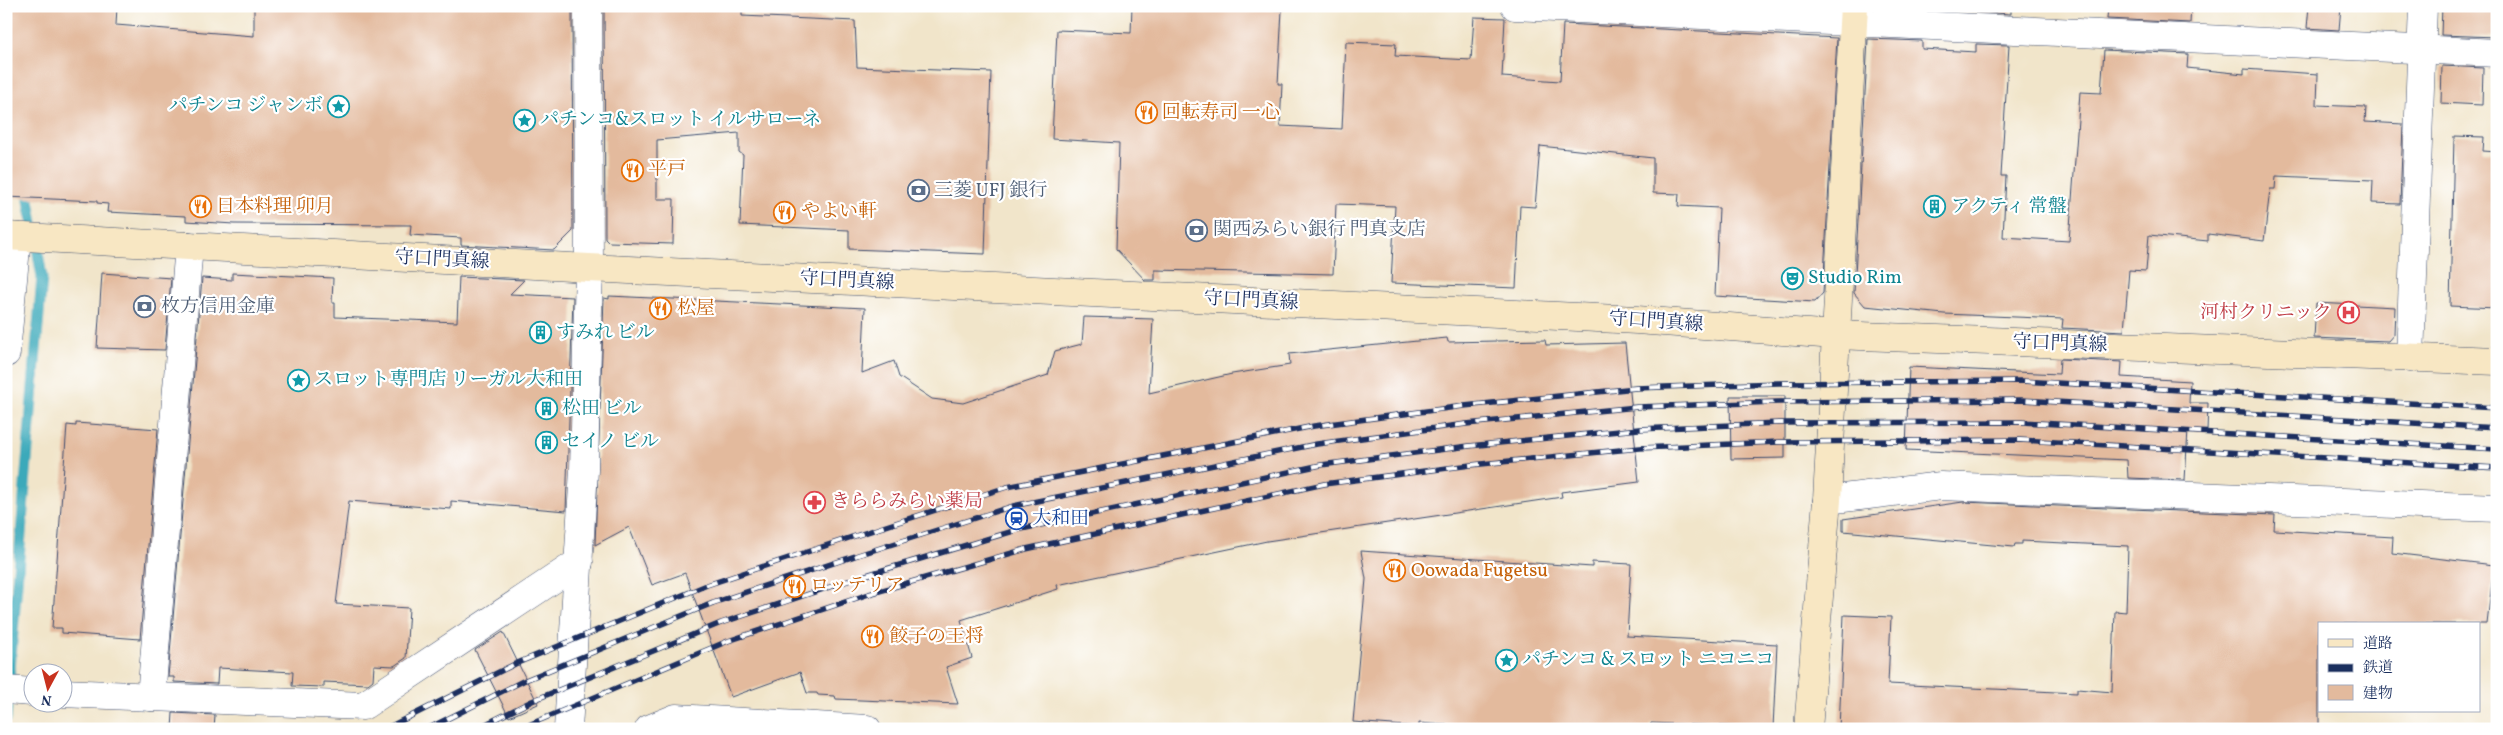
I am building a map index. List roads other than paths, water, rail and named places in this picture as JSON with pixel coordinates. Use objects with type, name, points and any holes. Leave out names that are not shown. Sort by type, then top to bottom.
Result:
[{"type":"main road","points":[[1808,729],[1827,500],[1854,14]]},
{"type":"main road","name":"守口門真線","points":[[12,237],[1628,320],[1836,335],[2497,361]]},
{"type":"street","points":[[568,729],[579,562],[589,268],[588,6]]},
{"type":"street","points":[[1515,6],[1854,14],[2421,50],[2497,53]]},
{"type":"street","points":[[2410,358],[2423,6]]},
{"type":"street","points":[[6,353],[12,237]]},
{"type":"street","points":[[151,697],[189,246]]},
{"type":"street","points":[[1827,500],[1941,486],[2497,508]]},
{"type":"street","points":[[72,693],[363,706],[579,562]]},
{"type":"street","points":[[6,690],[22,691]]},
{"type":"street","points":[[650,729],[676,718],[691,724],[866,729]]},
{"type":"waterway","points":[[6,718],[42,277],[29,200],[31,183]]},
{"type":"railway","points":[[385,729],[515,664],[707,585],[852,537],[1007,487],[1314,426],[1464,406],[1636,388],[1778,383],[2022,381],[2497,408]]},
{"type":"railway","points":[[427,729],[523,681],[713,603],[858,555],[1013,506],[1317,444],[1466,424],[1637,407],[1778,402],[2021,400],[2497,428]]},
{"type":"railway","points":[[476,729],[532,701],[721,623],[863,576],[1017,530],[1321,465],[1469,446],[1639,429],[1779,423],[2021,422],[2497,449]]},
{"type":"railway","points":[[519,729],[728,641],[869,594],[1026,549],[1324,484],[1471,465],[1640,448],[1779,442],[2020,440],[2497,468]]},
{"type":"place","name":"パチンコ ジャンボ","points":[[339,106]]},
{"type":"place","name":"回転寿司 一心","points":[[1146,113]]},
{"type":"place","name":"パチンコ&スロット イルサローネ","points":[[524,120]]},
{"type":"place","name":"平戸","points":[[632,170]]},
{"type":"place","name":"三菱 UFJ 銀行","points":[[918,191]]},
{"type":"place","name":"日本料理 卯月","points":[[200,207]]},
{"type":"place","name":"アクティ 常盤","points":[[1935,207]]},
{"type":"place","name":"やよい軒","points":[[785,212]]},
{"type":"place","name":"関西みらい銀行 門真支店","points":[[1197,230]]},
{"type":"place","name":"Studio Rim","points":[[1792,278]]},
{"type":"place","name":"枚方信用金庫","points":[[145,307]]},
{"type":"place","name":"松屋","points":[[661,309]]},
{"type":"place","name":"河村クリニック","points":[[2348,313]]},
{"type":"place","name":"すみれ ビル","points":[[540,333]]},
{"type":"place","name":"スロット専門店 リーガル大和田","points":[[298,380]]},
{"type":"place","name":"松田 ビル","points":[[546,409]]},
{"type":"place","name":"セイノ ビル","points":[[546,442]]},
{"type":"place","name":"きららみらい薬局","points":[[815,502]]},
{"type":"place","name":"大和田","points":[[1016,519]]},
{"type":"place","name":"Oowada Fugetsu","points":[[1395,571]]},
{"type":"place","name":"ロッテリア","points":[[794,586]]},
{"type":"place","name":"餃子の王将","points":[[873,637]]},
{"type":"place","name":"パチンコ & スロット ニコニコ","points":[[1506,660]]}]
